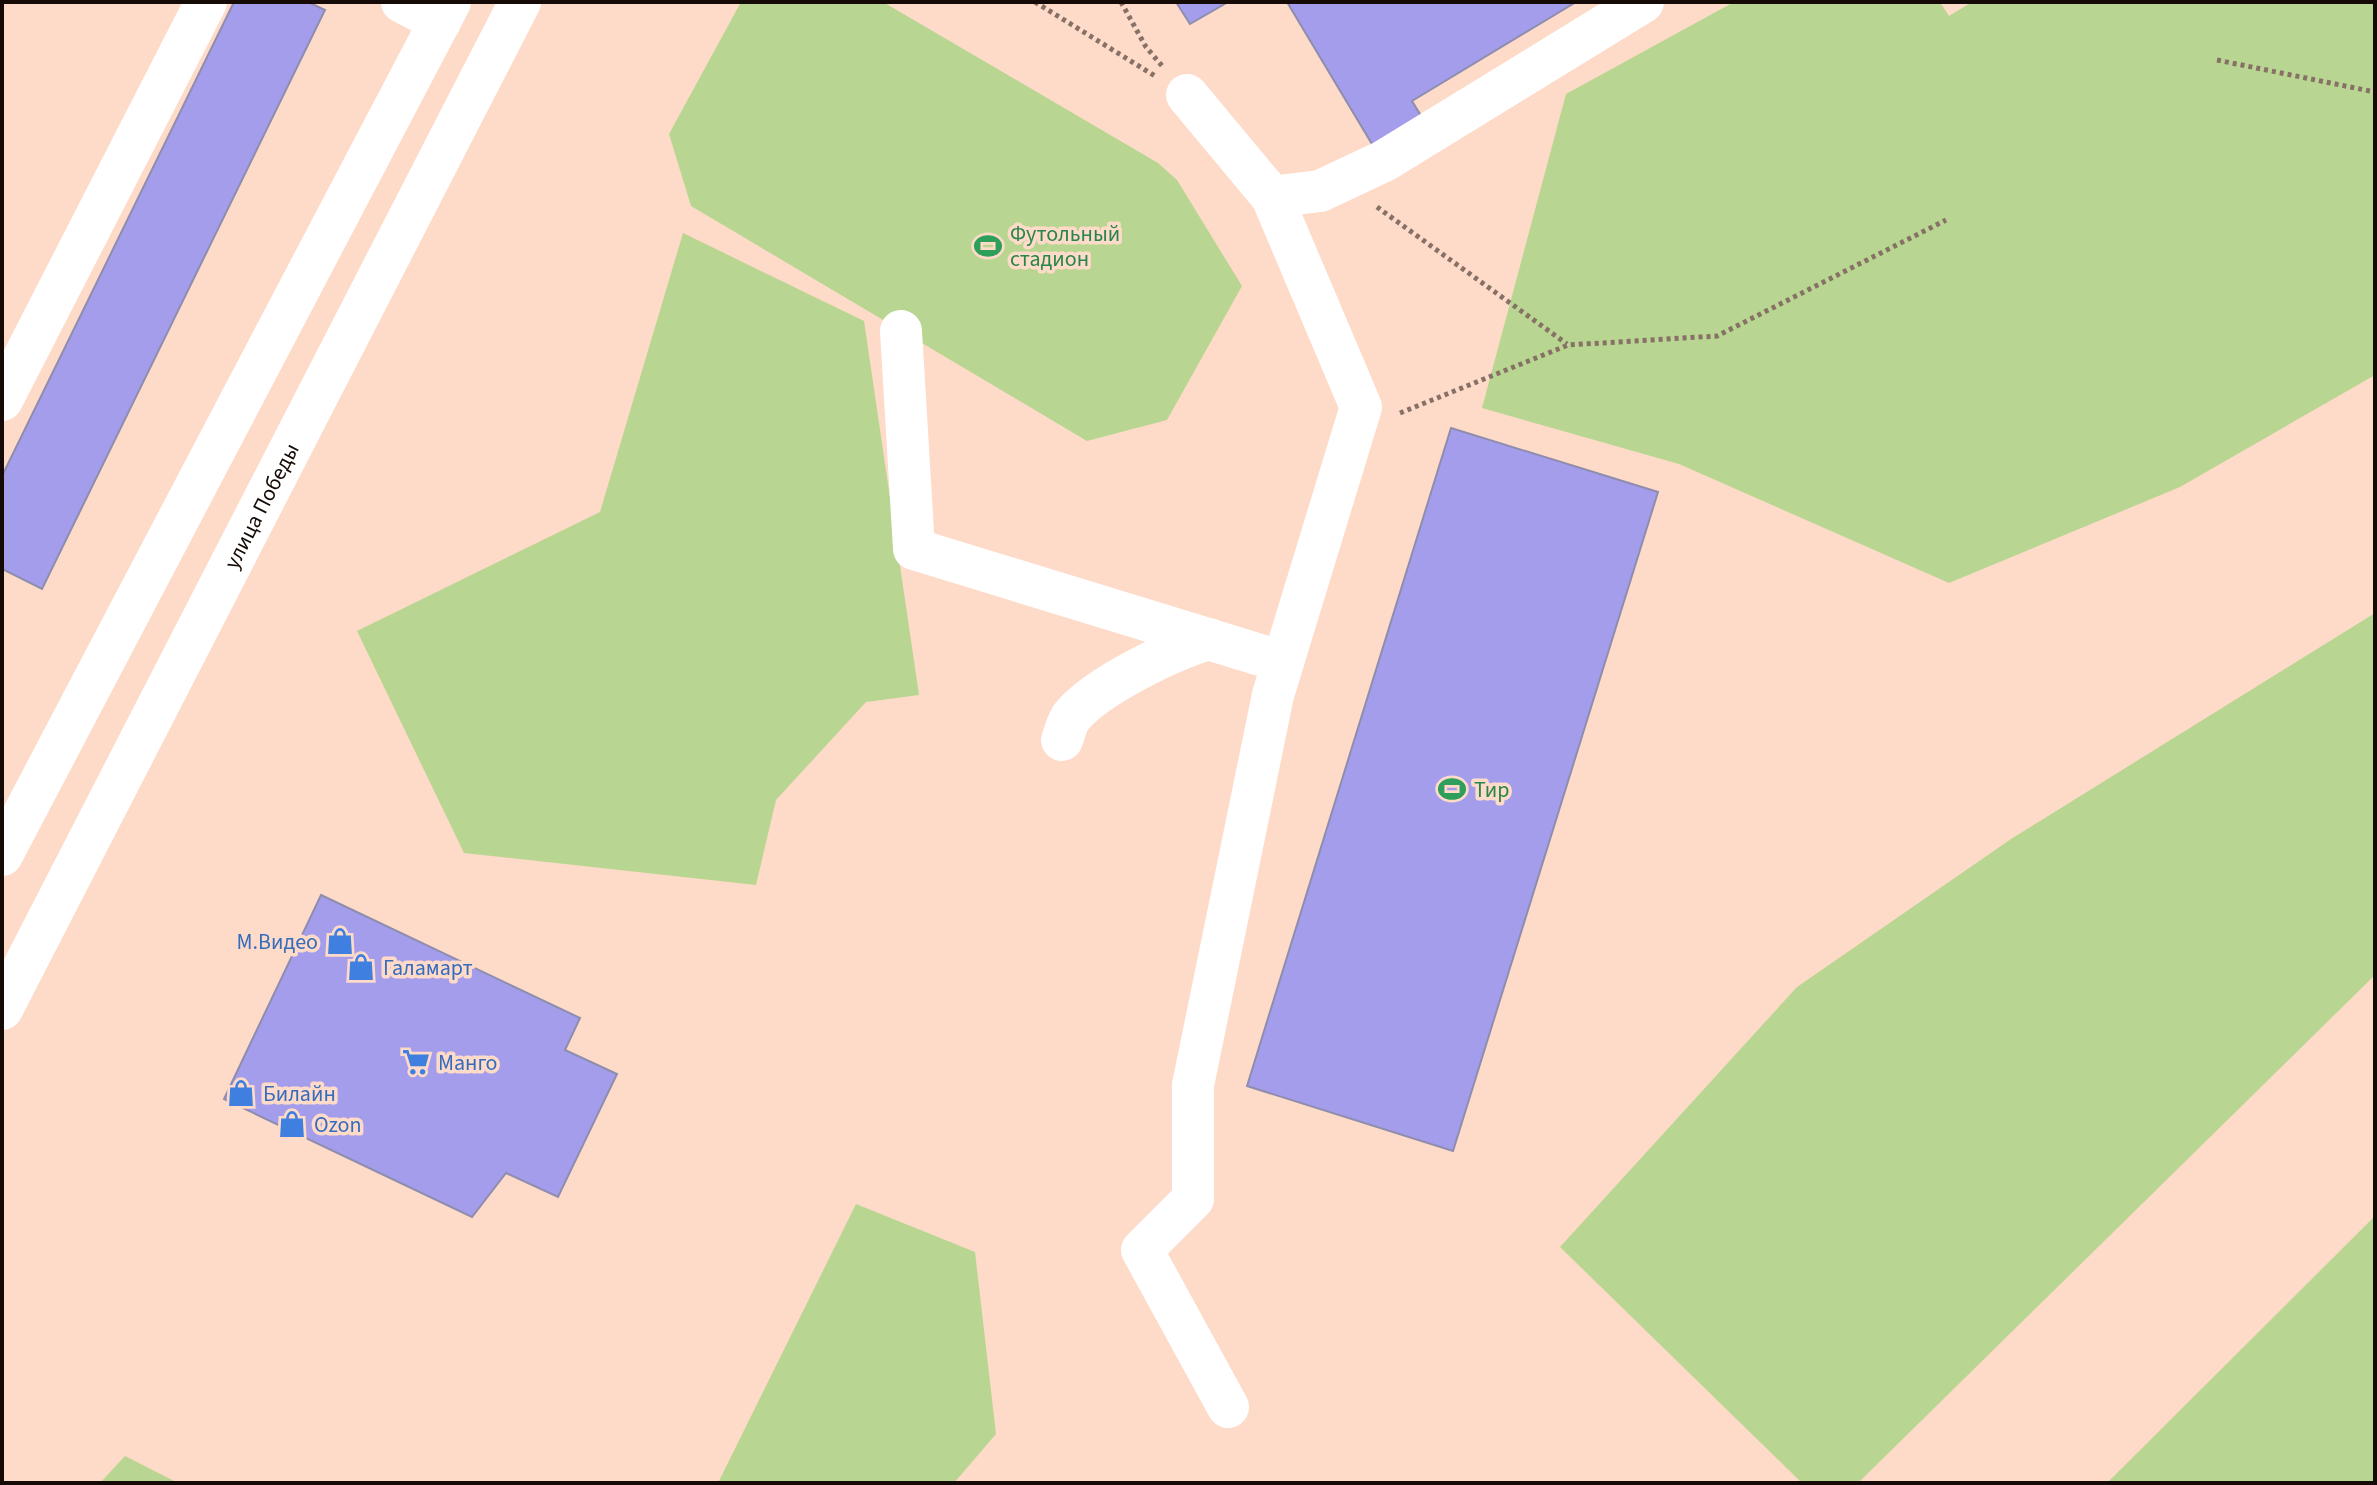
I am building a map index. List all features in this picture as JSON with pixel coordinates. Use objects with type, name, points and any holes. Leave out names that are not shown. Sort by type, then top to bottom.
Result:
[{"type":"street","points":[[2,400],[206,2]]},
{"type":"street","points":[[76,861],[7,835],[445,12],[402,2]]},
{"type":"street","name":"улица Победы","points":[[2,1009],[520,2]]},
{"type":"street","points":[[1272,197],[1320,191],[1384,161],[1643,2]]},
{"type":"street","points":[[1187,95],[1272,197],[1361,407],[1273,695],[1193,1085],[1193,1199],[1142,1250],[1228,1407]]},
{"type":"street","points":[[901,331],[914,549],[1283,662]]},
{"type":"street","points":[[1062,740],[1070,718],[1101,691],[1182,647],[1209,639]]},
{"type":"path","points":[[1035,2],[1187,95]]},
{"type":"path","points":[[1121,2],[1146,47],[1187,95]]},
{"type":"path","points":[[2217,60],[2375,92]]},
{"type":"path","points":[[1341,181],[1568,345]]},
{"type":"path","points":[[1354,431],[1568,345],[1717,336],[1946,220]]},
{"type":"green space","name":"Футольный стадион","points":[[741,2],[883,2],[1158,163],[1177,180],[1242,286],[1167,420],[1087,441],[691,206],[669,134]]},
{"type":"green space","points":[[1734,2],[1940,2],[1949,16],[1972,2],[2375,2],[2375,375],[2180,487],[1949,583],[1679,464],[1482,408],[1566,94]]},
{"type":"green space","points":[[683,233],[864,321],[919,695],[866,702],[776,800],[756,885],[464,853],[357,631],[600,512]]},
{"type":"green space","points":[[2375,613],[2375,975],[1858,1483],[1802,1483],[1560,1247],[1797,987],[2011,839]]},
{"type":"green space","points":[[856,1204],[975,1252],[996,1434],[954,1483],[718,1483]]},
{"type":"green space","points":[[2375,1216],[2375,1483],[2107,1483]]},
{"type":"green space","points":[[125,1456],[178,1483],[100,1483]]},
{"type":"building","points":[[234,2],[308,2],[325,10],[42,589],[2,569],[2,476]]},
{"type":"building","points":[[1176,2],[1228,2],[1190,24]]},
{"type":"building","points":[[1287,2],[1576,2],[1412,101],[1423,119],[1375,149]]},
{"type":"building","name":"Тир","points":[[1451,428],[1658,492],[1453,1151],[1247,1086]]},
{"type":"building","name":"Манго","points":[[321,895],[580,1018],[565,1050],[617,1074],[558,1197],[506,1173],[472,1217],[224,1099]]},
{"type":"place","name":"Футольный стадион","points":[[988,246]]},
{"type":"place","name":"Тир","points":[[1452,789]]},
{"type":"place","name":"М.Видео","points":[[340,941]]},
{"type":"place","name":"Галамарт","points":[[361,967]]},
{"type":"place","name":"Манго","points":[[416,1062]]},
{"type":"place","name":"Билайн","points":[[241,1093]]},
{"type":"place","name":"Ozon","points":[[292,1124]]}]
